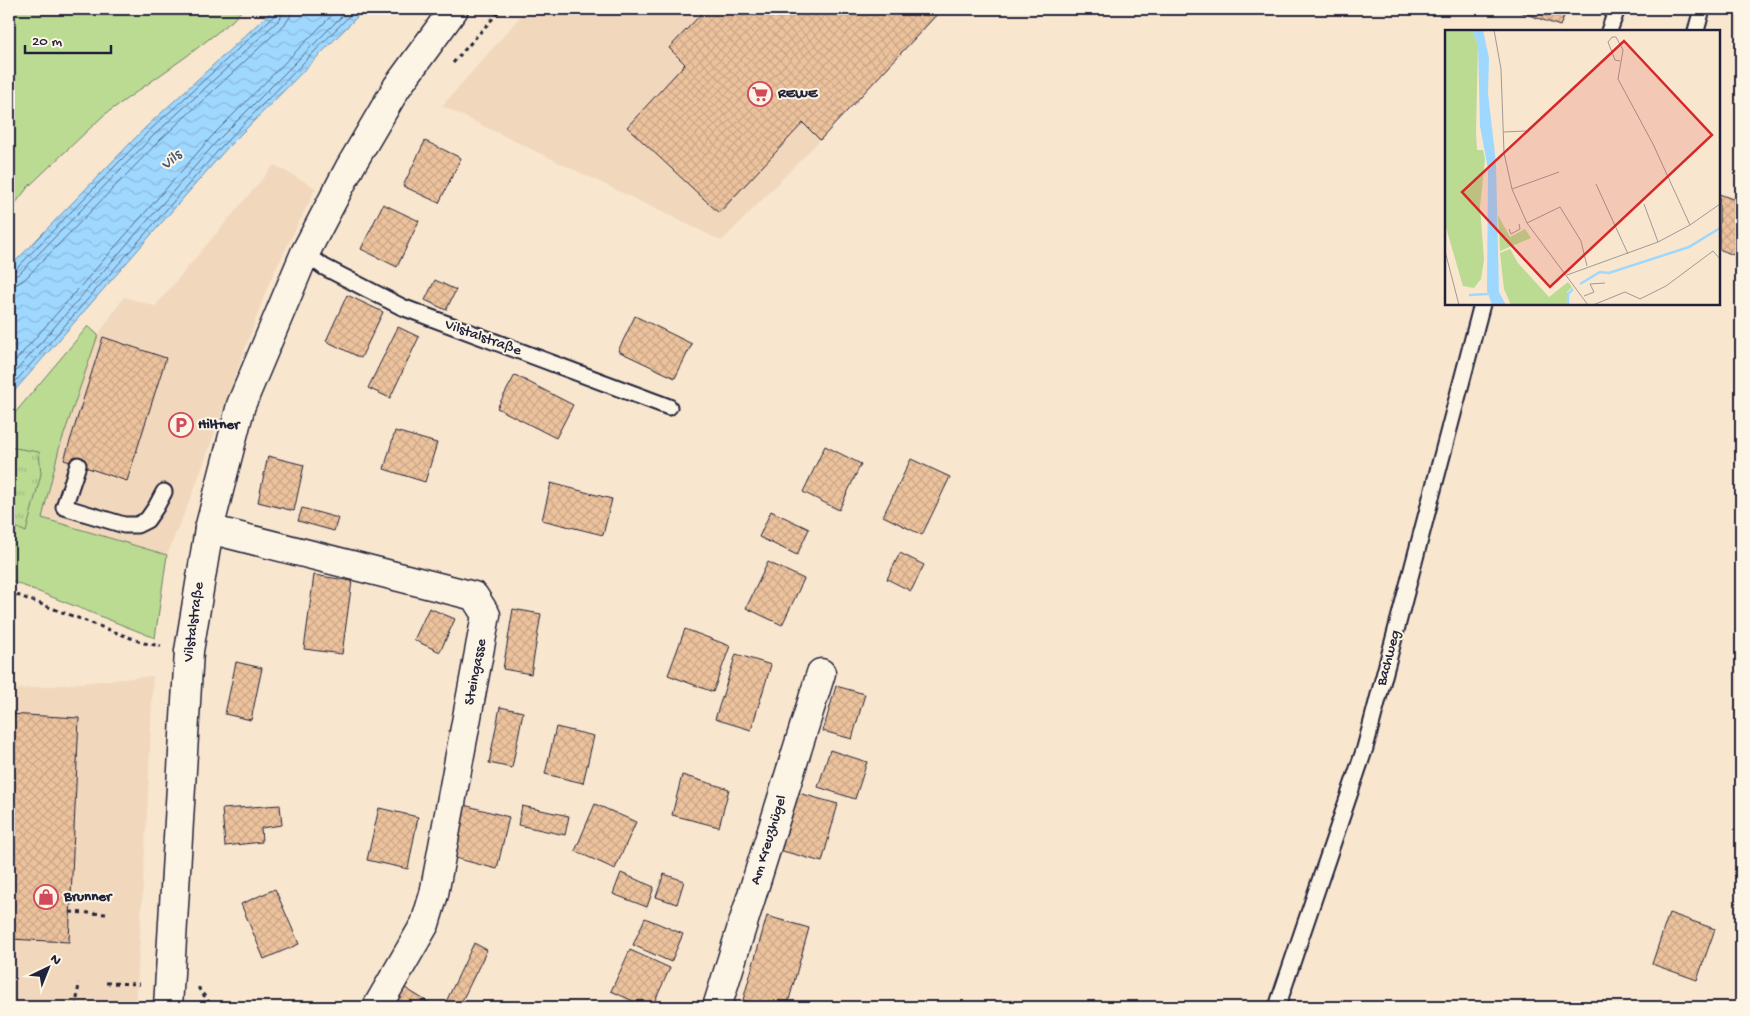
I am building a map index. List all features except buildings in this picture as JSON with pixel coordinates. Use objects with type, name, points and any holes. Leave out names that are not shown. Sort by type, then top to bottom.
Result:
[{"type":"street","name":"Vilstalstraße","points":[[169,996],[189,651],[209,529],[241,405],[305,253],[350,167],[397,87],[454,9]]},
{"type":"street","name":"Steingasse","points":[[209,529],[474,596],[486,615],[434,894],[425,924],[376,1007]]},
{"type":"street","name":"Am Kreuzhügel","points":[[717,1007],[821,673]]},
{"type":"lane","points":[[1609,30],[1617,9]]},
{"type":"lane","points":[[1696,30],[1702,9]]},
{"type":"lane","name":"Vilstalstraße","points":[[305,253],[324,266],[402,307],[669,407]]},
{"type":"lane","name":"Bachweg","points":[[1277,1007],[1365,748],[1482,305]]},
{"type":"lane","points":[[78,465],[64,506],[124,525],[137,525],[146,520],[164,492]]},
{"type":"path","points":[[451,65],[501,9]]},
{"type":"path","points":[[9,592],[144,643],[189,651]]},
{"type":"path","points":[[70,912],[108,914]]},
{"type":"path","points":[[199,979],[199,989],[213,1007]]},
{"type":"path","points":[[76,1007],[79,983]]},
{"type":"path","points":[[106,983],[169,996]]},
{"type":"shaded area","points":[[527,9],[942,9],[820,140],[722,241],[442,106]]},
{"type":"shaded area","points":[[274,165],[316,188],[269,283],[194,490],[167,555],[42,518],[59,449],[98,335],[124,297],[155,306]]},
{"type":"shaded area","points":[[153,676],[136,1007],[9,1007],[9,690]]},
{"type":"green space","points":[[9,9],[243,9],[232,21],[187,56],[104,115],[28,187],[9,212]]},
{"type":"green space","points":[[88,326],[98,335],[59,449],[42,518],[167,555],[155,638],[9,580],[9,420]]},
{"type":"green space","points":[[9,447],[39,452],[41,474],[26,532],[9,524]]},
{"type":"water","name":"Vils","points":[[274,9],[362,9],[357,17],[227,148],[9,397],[9,268],[146,127]]},
{"type":"place","name":"REWE","points":[[760,94]]},
{"type":"place","name":"Hiltner","points":[[181,425]]},
{"type":"place","name":"Brunner","points":[[46,897]]}]
